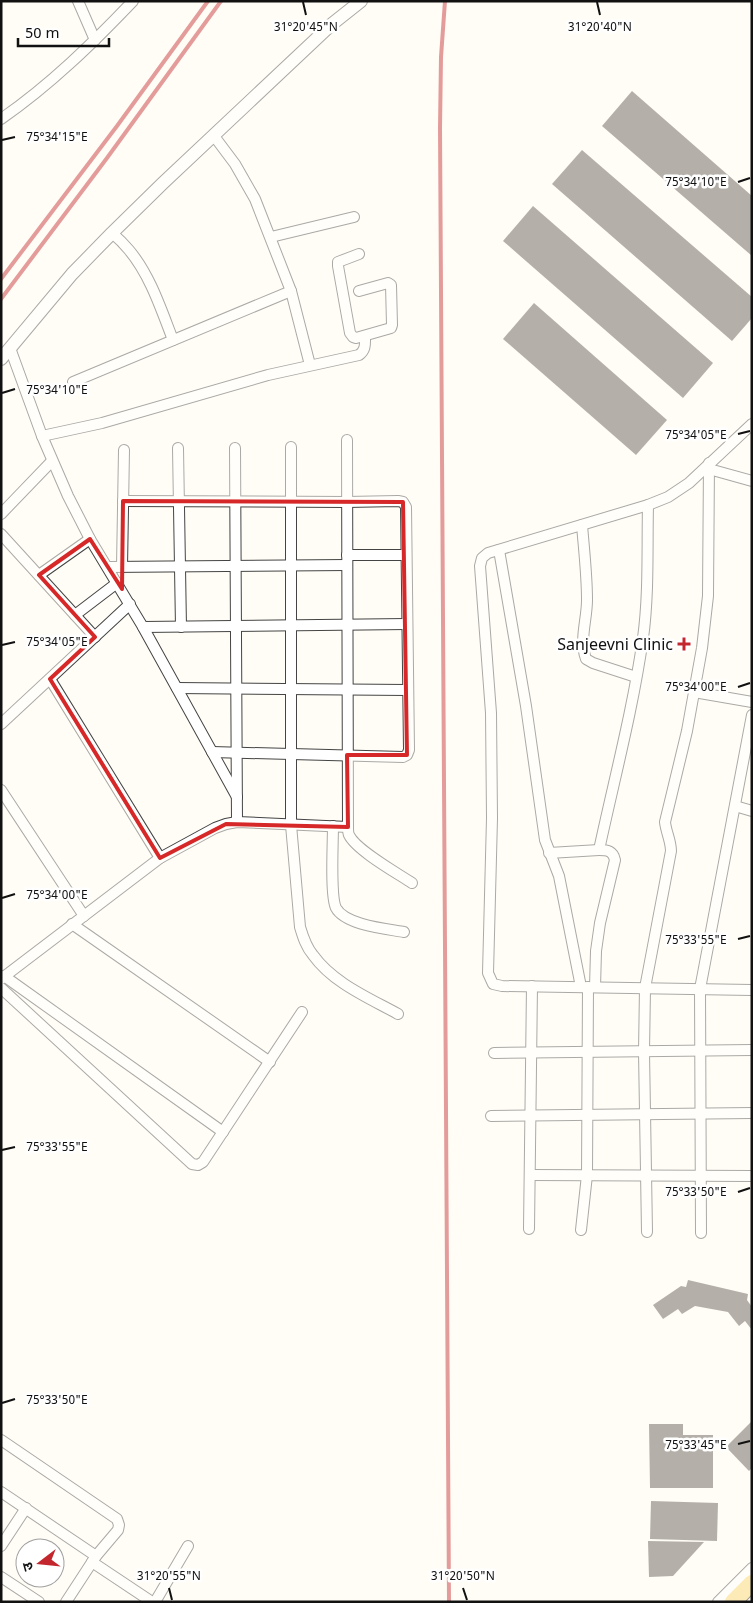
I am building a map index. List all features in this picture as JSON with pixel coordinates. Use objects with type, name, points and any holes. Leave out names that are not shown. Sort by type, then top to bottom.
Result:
[{"type":"main road","points":[[733,1602],[752,1583]]},
{"type":"street","points":[[78,1],[95,40]]},
{"type":"street","points":[[1,119],[40,90],[95,40],[133,1]]},
{"type":"street","points":[[1,360],[72,274],[162,183],[332,24],[361,1]]},
{"type":"street","points":[[214,136],[235,164],[251,192],[271,237],[291,292],[310,365]]},
{"type":"street","points":[[271,237],[354,217]]},
{"type":"street","points":[[112,233],[141,267],[156,296],[173,340]]},
{"type":"street","points":[[359,254],[338,262],[350,333],[352,337],[356,338],[391,328],[391,285],[388,283],[359,291]]},
{"type":"street","points":[[73,382],[291,292]]},
{"type":"street","points":[[42,436],[102,423],[219,388],[310,365],[359,355],[364,352],[365,336]]},
{"type":"street","points":[[10,348],[52,461],[90,539],[130,604],[237,797]]},
{"type":"street","points":[[752,424],[709,466],[668,497],[648,505],[488,553],[482,558],[480,566],[492,713],[492,818],[488,973],[493,984],[502,986],[752,990]]},
{"type":"street","points":[[347,440],[348,827],[350,836],[356,843],[371,856],[412,883]]},
{"type":"street","points":[[291,447],[291,825],[300,927],[305,942],[313,955],[330,973],[353,990],[398,1014]]},
{"type":"street","points":[[178,448],[181,627]]},
{"type":"street","points":[[235,448],[237,822]]},
{"type":"street","points":[[122,567],[124,450]]},
{"type":"street","points":[[1,514],[52,461]]},
{"type":"street","points":[[709,466],[752,481]]},
{"type":"street","points":[[647,1232],[644,1052],[645,988],[671,851],[665,822],[687,732],[702,648],[708,596],[709,466]]},
{"type":"street","points":[[123,501],[398,501],[403,502],[406,507],[409,750],[407,755],[212,752]]},
{"type":"street","points":[[599,850],[643,636],[647,592],[648,505]]},
{"type":"street","points":[[582,525],[587,602],[582,650],[586,659],[593,663],[636,677]]},
{"type":"street","points":[[1,534],[95,637]]},
{"type":"street","points":[[39,575],[90,539]]},
{"type":"street","points":[[499,550],[526,706],[545,840],[559,876],[588,987]]},
{"type":"street","points":[[108,567],[291,566],[406,555]]},
{"type":"street","points":[[74,615],[117,583]]},
{"type":"street","points":[[1,724],[130,604]]},
{"type":"street","points":[[143,627],[407,624]]},
{"type":"street","points":[[50,679],[160,858]]},
{"type":"street","points":[[177,688],[408,690]]},
{"type":"street","points":[[694,692],[752,702]]},
{"type":"street","points":[[701,1233],[700,989],[752,715]]},
{"type":"street","points":[[1,790],[84,916]]},
{"type":"street","points":[[735,806],[752,811]]},
{"type":"street","points":[[223,1132],[3,978],[160,858],[215,828],[237,822],[348,827]]},
{"type":"street","points":[[333,826],[334,895],[336,908],[342,915],[354,921],[404,932]]},
{"type":"street","points":[[549,853],[609,850],[614,854],[615,860],[600,923],[588,987],[587,1175],[581,1230]]},
{"type":"street","points":[[72,924],[270,1062]]},
{"type":"street","points":[[529,1229],[532,986]]},
{"type":"street","points":[[1,988],[192,1164],[198,1165],[203,1162],[302,1012]]},
{"type":"street","points":[[494,1053],[752,1050]]},
{"type":"street","points":[[491,1116],[752,1113]]},
{"type":"street","points":[[531,1175],[752,1176]]},
{"type":"street","points":[[1,1440],[117,1519],[118,1530],[94,1559],[66,1602]]},
{"type":"street","points":[[1,1492],[26,1508],[154,1602],[188,1546]]},
{"type":"street","points":[[1,1546],[26,1508]]},
{"type":"street","points":[[718,1602],[752,1568]]},
{"type":"street","points":[[1,1577],[39,1602]]},
{"type":"highlighted area","points":[[123,501],[403,502],[407,755],[347,755],[348,827],[226,824],[160,858],[50,679],[95,637],[39,575],[90,539],[122,589]]},
{"type":"building","points":[[632,91],[752,196],[752,256],[602,126]]},
{"type":"building","points":[[582,150],[752,297],[752,318],[732,341],[552,184]]},
{"type":"building","points":[[533,206],[713,363],[683,398],[503,241]]},
{"type":"building","points":[[534,303],[667,420],[636,455],[503,339]]},
{"type":"building","points":[[688,1280],[748,1294],[747,1300],[752,1307],[752,1330],[745,1321],[739,1326],[728,1312],[695,1306],[682,1314],[678,1309],[663,1319],[653,1305],[681,1286],[686,1287]]},
{"type":"building","points":[[752,1421],[752,1468],[749,1471],[726,1447]]},
{"type":"building","points":[[649,1424],[683,1424],[683,1435],[713,1435],[713,1488],[650,1488]]},
{"type":"building","points":[[651,1501],[718,1503],[717,1541],[650,1539]]},
{"type":"building","points":[[648,1541],[704,1542],[673,1576],[649,1577]]},
{"type":"railway","points":[[1,279],[117,126],[208,1]]},
{"type":"railway","points":[[1,299],[107,158],[221,1]]},
{"type":"railway","points":[[445,1],[441,57],[440,128],[449,1602]]},
{"type":"place","name":"Sanjeevni Clinic","points":[[684,644]]}]
